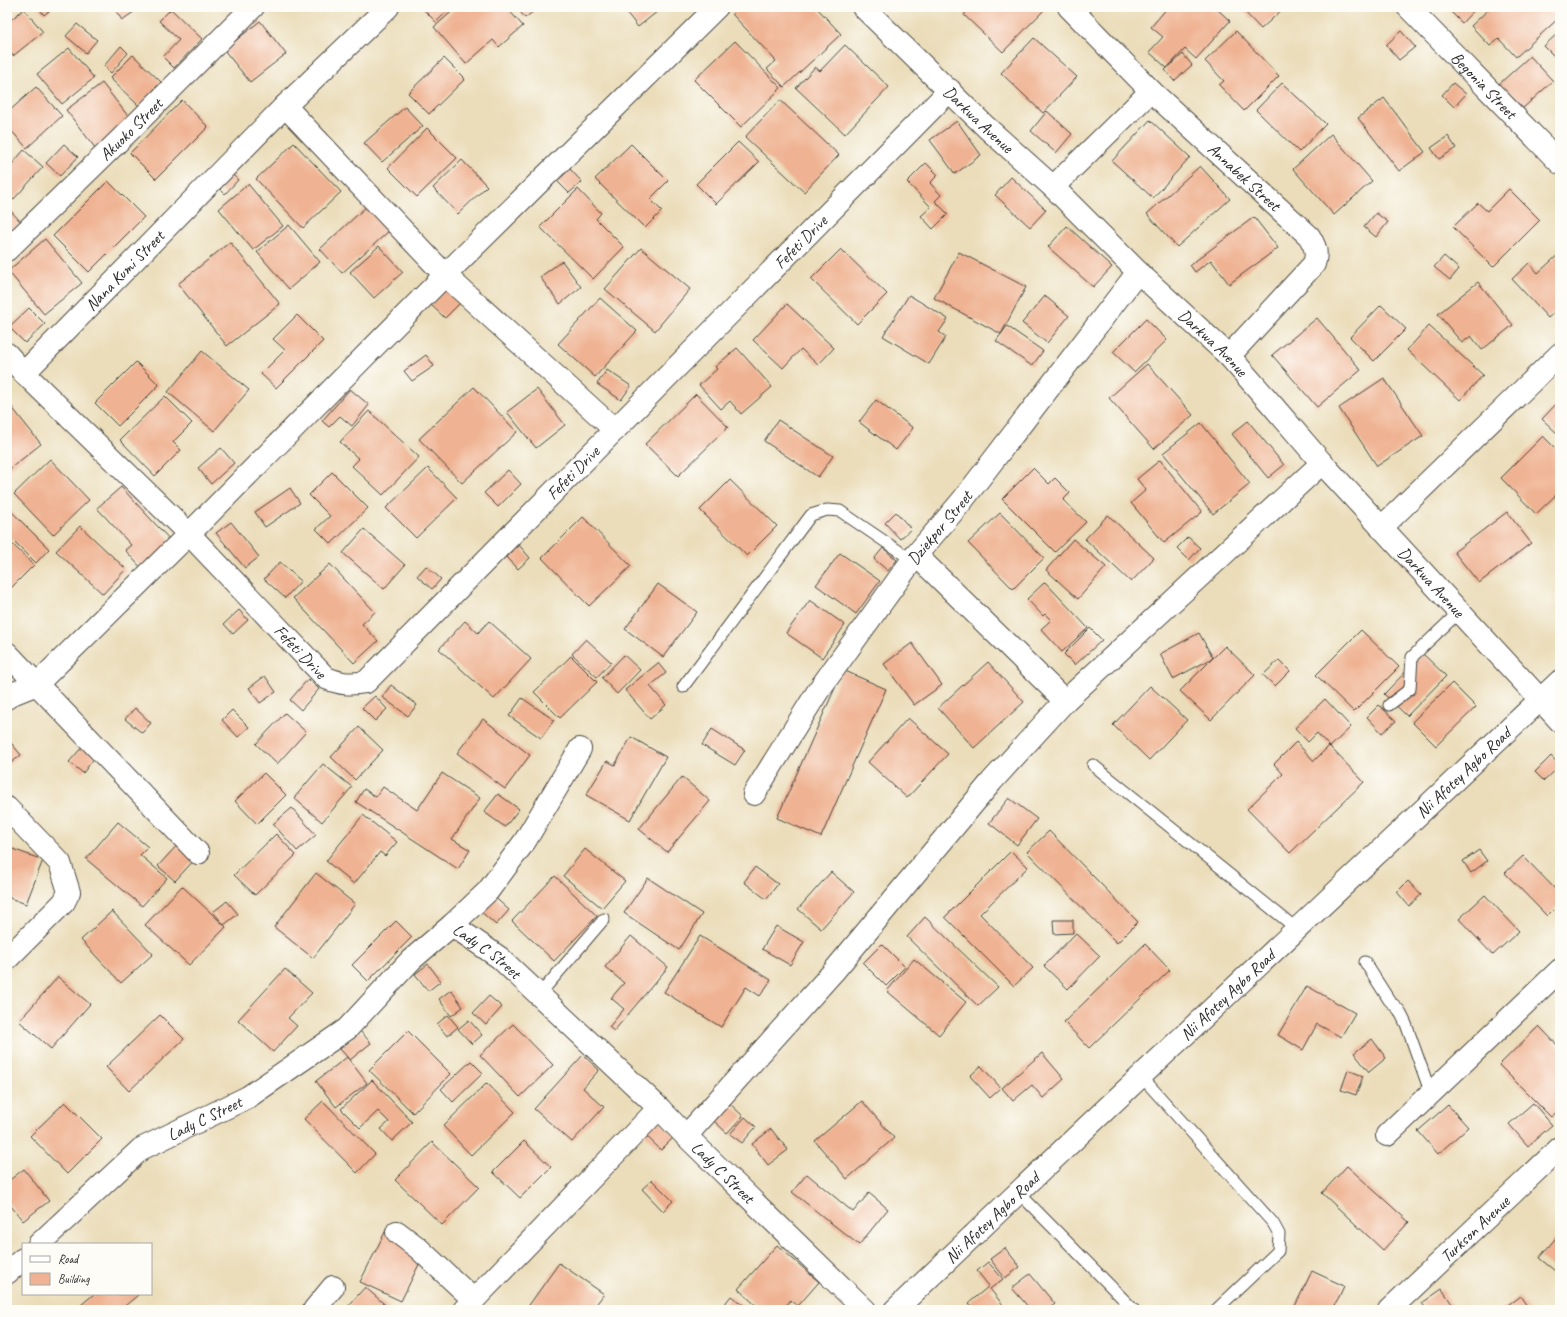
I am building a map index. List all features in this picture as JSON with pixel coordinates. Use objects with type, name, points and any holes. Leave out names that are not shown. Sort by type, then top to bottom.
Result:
[{"type":"street","name":"Akuoko Street","points":[[7,250],[254,7]]},
{"type":"street","name":"Nana Kumi Street","points":[[24,373],[285,106],[388,7]]},
{"type":"street","points":[[7,698],[12,694],[37,684],[189,534],[445,275],[718,7]]},
{"type":"street","name":"Darkwa Avenue","points":[[862,7],[950,90],[986,127],[1053,187],[1138,272],[1229,356],[1322,463],[1560,721]]},
{"type":"street","name":"Annabek Street","points":[[1068,7],[1151,91],[1309,236],[1315,247],[1317,256],[1314,264],[1229,356]]},
{"type":"street","name":"Begonia Street","points":[[1408,7],[1560,163]]},
{"type":"street","name":"Fefeti Drive","points":[[189,534],[326,678],[350,685],[366,682],[950,90]]},
{"type":"street","points":[[1053,187],[1151,91]]},
{"type":"street","points":[[285,106],[445,275],[615,430]]},
{"type":"street","name":"Dziekpor Street","points":[[754,794],[818,691],[914,558],[962,501],[1138,272]]},
{"type":"street","points":[[7,354],[24,373],[189,534]]},
{"type":"street","points":[[1381,528],[1560,354]]},
{"type":"street","points":[[686,1136],[834,972],[992,781],[1065,701],[1322,463]]},
{"type":"street","points":[[914,558],[1065,701]]},
{"type":"street","points":[[7,653],[198,853]]},
{"type":"street","name":"Nii Afotey Agbo Road","points":[[895,1310],[1018,1192],[1560,681]]},
{"type":"street","points":[[452,925],[488,891],[525,841],[580,749]]},
{"type":"street","points":[[7,808],[60,863],[69,892],[64,902],[7,959]]},
{"type":"street","name":"Lady C Street","points":[[40,1243],[141,1149],[248,1097],[347,1029],[411,960],[452,925],[500,958],[659,1108],[865,1310]]},
{"type":"street","points":[[1387,1135],[1560,970]]},
{"type":"street","points":[[397,1232],[418,1248],[469,1305],[659,1108]]},
{"type":"street","name":"Turkson Avenue","points":[[1389,1310],[1560,1148]]},
{"type":"street","points":[[7,1273],[22,1259]]},
{"type":"street","points":[[314,1310],[333,1287]]},
{"type":"lane","points":[[683,687],[811,515],[827,510],[840,511],[914,558]]},
{"type":"lane","points":[[1389,705],[1410,689],[1412,656],[1459,612]]},
{"type":"lane","points":[[1093,765],[1297,929]]},
{"type":"lane","points":[[539,995],[604,919]]},
{"type":"lane","points":[[1365,962],[1389,1000],[1399,1010],[1406,1024],[1431,1094]]},
{"type":"lane","points":[[1141,1076],[1273,1223],[1279,1234],[1278,1251],[1216,1310]]},
{"type":"lane","points":[[1018,1192],[1134,1310]]},
{"type":"building","points":[[38,7],[54,7],[44,15]]},
{"type":"building","points":[[113,7],[141,7],[122,20]]},
{"type":"building","points":[[421,7],[452,7],[436,22]]},
{"type":"building","points":[[457,7],[506,7],[523,26],[499,47],[493,40],[466,64],[434,27]]},
{"type":"building","points":[[516,7],[539,7],[525,18]]},
{"type":"building","points":[[622,7],[663,7],[638,27]]},
{"type":"building","points":[[739,7],[816,7],[841,34],[784,87],[767,69],[776,61],[732,14]]},
{"type":"building","points":[[971,7],[1046,8],[1003,52],[964,15]]},
{"type":"building","points":[[1168,7],[1215,7],[1230,21],[1196,59],[1185,49],[1167,68],[1149,52],[1163,37],[1151,27]]},
{"type":"building","points":[[1240,7],[1285,7],[1261,29]]},
{"type":"building","points":[[1446,7],[1477,7],[1462,23]]},
{"type":"building","points":[[1491,7],[1560,7],[1560,17],[1516,57],[1499,39],[1490,46],[1471,26]]},
{"type":"building","points":[[24,9],[43,32],[13,56],[7,48],[7,23]]},
{"type":"building","points":[[171,9],[202,39],[174,68],[163,57],[179,40],[159,21]]},
{"type":"building","points":[[260,21],[286,54],[250,82],[224,50]]},
{"type":"building","points":[[77,24],[97,40],[86,53],[66,36]]},
{"type":"building","points":[[1236,31],[1279,76],[1244,111],[1219,85],[1224,81],[1205,61]]},
{"type":"building","points":[[1401,31],[1415,47],[1399,60],[1386,45]]},
{"type":"building","points":[[1560,31],[1560,62],[1544,46]]},
{"type":"building","points":[[1034,38],[1077,77],[1043,113],[1001,73]]},
{"type":"building","points":[[735,41],[781,88],[741,127],[694,80]]},
{"type":"building","points":[[845,45],[889,87],[845,134],[796,88],[815,67],[820,71]]},
{"type":"building","points":[[121,46],[128,53],[111,73],[104,66]]},
{"type":"building","points":[[69,48],[94,78],[62,104],[37,74]]},
{"type":"building","points":[[1183,54],[1192,65],[1174,81],[1165,70]]},
{"type":"building","points":[[133,55],[161,82],[139,106],[110,78]]},
{"type":"building","points":[[1530,56],[1553,81],[1522,109],[1499,84]]},
{"type":"building","points":[[444,58],[465,79],[429,114],[408,93]]},
{"type":"building","points":[[102,83],[132,121],[96,149],[66,110]]},
{"type":"building","points":[[1282,83],[1326,124],[1299,152],[1256,110]]},
{"type":"building","points":[[1453,83],[1466,94],[1454,107],[1442,95]]},
{"type":"building","points":[[36,87],[62,116],[27,148],[7,126],[7,113]]},
{"type":"building","points":[[1384,98],[1425,152],[1399,171],[1358,118]]},
{"type":"building","points":[[182,100],[208,127],[156,179],[130,153]]},
{"type":"building","points":[[780,100],[839,155],[804,192],[745,137]]},
{"type":"building","points":[[405,107],[423,126],[382,162],[364,143]]},
{"type":"building","points":[[1047,111],[1072,134],[1056,153],[1031,131]]},
{"type":"building","points":[[1150,120],[1190,157],[1153,198],[1112,161]]},
{"type":"building","points":[[957,121],[981,155],[955,174],[930,140]]},
{"type":"building","points":[[427,128],[457,158],[417,197],[388,168]]},
{"type":"building","points":[[1331,134],[1372,181],[1334,215],[1293,169]]},
{"type":"building","points":[[1448,136],[1456,148],[1439,159],[1431,148]]},
{"type":"building","points":[[738,142],[759,162],[716,204],[696,184]]},
{"type":"building","points":[[294,143],[341,192],[303,228],[256,179]]},
{"type":"building","points":[[64,144],[78,157],[60,176],[46,163]]},
{"type":"building","points":[[631,144],[668,181],[650,199],[662,211],[645,228],[595,179]]},
{"type":"building","points":[[24,150],[43,167],[13,200],[7,195],[7,170]]},
{"type":"building","points":[[462,160],[487,186],[458,214],[433,188]]},
{"type":"building","points":[[926,163],[938,175],[930,183],[941,195],[935,201],[948,214],[933,229],[921,216],[931,207],[907,182]]},
{"type":"building","points":[[1200,166],[1230,199],[1177,247],[1147,214]]},
{"type":"building","points":[[570,169],[582,182],[569,193],[557,181]]},
{"type":"building","points":[[230,172],[238,180],[225,194],[217,186]]},
{"type":"building","points":[[1011,177],[1046,210],[1030,227],[995,195]]},
{"type":"building","points":[[108,181],[144,217],[89,272],[53,236]]},
{"type":"building","points":[[248,184],[283,226],[253,250],[219,209]]},
{"type":"building","points":[[578,189],[601,213],[596,219],[624,247],[593,279],[540,227]]},
{"type":"building","points":[[1509,189],[1540,220],[1493,267],[1453,227],[1478,203],[1487,211]]},
{"type":"building","points":[[367,206],[389,231],[342,273],[320,249]]},
{"type":"building","points":[[7,207],[21,222],[7,235]]},
{"type":"building","points":[[1376,213],[1388,222],[1376,237],[1364,227]]},
{"type":"building","points":[[1254,217],[1278,248],[1229,284],[1211,260],[1195,272],[1190,265]]},
{"type":"building","points":[[289,225],[320,262],[289,289],[257,252]]},
{"type":"building","points":[[1067,226],[1112,267],[1093,287],[1048,247]]},
{"type":"building","points":[[45,239],[82,283],[44,314],[8,271]]},
{"type":"building","points":[[230,242],[280,304],[227,346],[178,284]]},
{"type":"building","points":[[379,246],[403,272],[374,298],[350,272]]},
{"type":"building","points":[[641,248],[690,289],[655,331],[605,289]]},
{"type":"building","points":[[841,249],[887,294],[857,324],[811,279]]},
{"type":"building","points":[[959,252],[1026,287],[1001,334],[934,298]]},
{"type":"building","points":[[1560,253],[1560,307],[1548,318],[1512,279],[1529,263],[1538,273]]},
{"type":"building","points":[[1444,256],[1459,269],[1450,280],[1434,267]]},
{"type":"building","points":[[562,261],[581,287],[560,304],[540,277]]},
{"type":"building","points":[[1478,282],[1513,325],[1482,350],[1471,336],[1462,343],[1438,314]]},
{"type":"building","points":[[449,286],[463,300],[445,318],[431,305]]},
{"type":"building","points":[[909,295],[948,319],[939,332],[946,337],[929,364],[883,336]]},
{"type":"building","points":[[1045,296],[1069,316],[1047,343],[1022,323]]},
{"type":"building","points":[[600,298],[637,331],[595,377],[558,344]]},
{"type":"building","points":[[787,304],[834,348],[818,365],[801,349],[783,368],[753,340]]},
{"type":"building","points":[[1381,305],[1406,329],[1374,361],[1350,337]]},
{"type":"building","points":[[29,308],[45,324],[25,343],[9,327]]},
{"type":"building","points":[[297,315],[323,341],[276,388],[261,374],[285,350],[273,339]]},
{"type":"building","points":[[1317,318],[1361,370],[1317,407],[1272,355]]},
{"type":"building","points":[[1146,319],[1167,340],[1134,372],[1113,352]]},
{"type":"building","points":[[1007,326],[1043,351],[1032,366],[996,341]]},
{"type":"building","points":[[1429,326],[1483,375],[1460,400],[1407,350]]},
{"type":"building","points":[[737,348],[772,387],[741,414],[730,401],[721,409],[699,385],[717,369],[715,367]]},
{"type":"building","points":[[202,351],[249,390],[214,431],[168,392]]},
{"type":"building","points":[[426,355],[434,366],[412,381],[404,371]]},
{"type":"building","points":[[136,362],[159,385],[118,426],[95,403]]},
{"type":"building","points":[[1147,364],[1193,415],[1154,449],[1109,398]]},
{"type":"building","points":[[607,370],[631,386],[621,400],[597,384]]},
{"type":"building","points":[[1384,378],[1423,436],[1377,466],[1339,408]]},
{"type":"building","points":[[474,387],[517,432],[462,483],[419,439]]},
{"type":"building","points":[[350,389],[369,405],[352,426],[340,416],[329,427],[322,421]]},
{"type":"building","points":[[537,389],[565,425],[536,448],[507,412]]},
{"type":"building","points":[[696,394],[728,427],[678,476],[645,444]]},
{"type":"building","points":[[165,396],[192,423],[173,442],[181,450],[155,476],[120,440]]},
{"type":"building","points":[[876,400],[913,428],[896,450],[859,422]]},
{"type":"building","points":[[1560,400],[1560,436],[1542,419]]},
{"type":"building","points":[[7,401],[41,444],[7,471]]},
{"type":"building","points":[[369,411],[419,457],[383,495],[352,466],[359,459],[340,442]]},
{"type":"building","points":[[778,420],[833,456],[818,477],[764,441]]},
{"type":"building","points":[[1248,421],[1284,465],[1268,478],[1232,434]]},
{"type":"building","points":[[1201,423],[1250,484],[1213,514],[1163,453]]},
{"type":"building","points":[[1543,436],[1560,453],[1560,491],[1536,514],[1501,478]]},
{"type":"building","points":[[221,448],[234,463],[211,484],[198,468]]},
{"type":"building","points":[[50,459],[89,500],[53,535],[14,494]]},
{"type":"building","points":[[1160,460],[1202,512],[1164,543],[1131,503],[1146,490],[1137,479]]},
{"type":"building","points":[[428,468],[457,498],[416,538],[386,508]]},
{"type":"building","points":[[1033,468],[1049,484],[1055,478],[1070,493],[1063,500],[1086,522],[1055,552],[1002,499]]},
{"type":"building","points":[[508,470],[521,484],[498,507],[484,493]]},
{"type":"building","points":[[332,472],[368,508],[331,544],[316,529],[330,516],[309,495]]},
{"type":"building","points":[[730,480],[777,526],[747,556],[700,510]]},
{"type":"building","points":[[121,487],[173,543],[143,570],[125,550],[131,545],[97,508]]},
{"type":"building","points":[[290,488],[300,503],[265,527],[255,512]]},
{"type":"building","points":[[7,507],[49,549],[36,563],[7,534]]},
{"type":"building","points":[[896,512],[911,529],[900,539],[885,523]]},
{"type":"building","points":[[1507,512],[1531,543],[1479,583],[1454,552]]},
{"type":"building","points":[[1000,513],[1044,558],[1013,589],[968,543]]},
{"type":"building","points":[[1108,515],[1154,558],[1131,582],[1085,539]]},
{"type":"building","points":[[583,517],[631,566],[589,606],[542,558]]},
{"type":"building","points":[[231,522],[259,557],[245,568],[216,533]]},
{"type":"building","points":[[80,526],[126,569],[103,594],[56,551]]},
{"type":"building","points":[[364,529],[405,565],[384,589],[343,553]]},
{"type":"building","points":[[1188,537],[1200,548],[1189,560],[1177,548]]},
{"type":"building","points":[[7,539],[34,565],[7,592]]},
{"type":"building","points":[[1073,539],[1106,567],[1078,599],[1046,570]]},
{"type":"building","points":[[519,545],[530,558],[518,569],[507,557]]},
{"type":"building","points":[[883,548],[897,560],[888,571],[874,559]]},
{"type":"building","points":[[840,553],[880,581],[856,614],[816,585]]},
{"type":"building","points":[[280,562],[301,581],[285,598],[264,579]]},
{"type":"building","points":[[330,564],[375,612],[362,624],[378,641],[354,663],[293,598]]},
{"type":"building","points":[[426,566],[441,579],[432,589],[417,576]]},
{"type":"building","points":[[1045,582],[1088,628],[1062,652],[1041,629],[1051,620],[1045,614],[1043,616],[1027,599]]},
{"type":"building","points":[[658,584],[697,612],[663,657],[625,629]]},
{"type":"building","points":[[810,600],[845,625],[822,658],[786,633]]},
{"type":"building","points":[[239,610],[248,620],[233,634],[224,624]]},
{"type":"building","points":[[465,621],[478,633],[489,621],[531,659],[494,699],[439,649]]},
{"type":"building","points":[[1090,628],[1102,640],[1075,665],[1064,654]]},
{"type":"building","points":[[1361,630],[1399,667],[1354,712],[1316,675]]},
{"type":"building","points":[[1199,633],[1213,658],[1173,679],[1160,654]]},
{"type":"building","points":[[586,639],[611,662],[597,677],[572,654]]},
{"type":"building","points":[[912,643],[942,685],[914,705],[884,664]]},
{"type":"building","points":[[1225,646],[1255,675],[1211,720],[1180,691]]},
{"type":"building","points":[[1423,654],[1446,676],[1407,716],[1384,694]]},
{"type":"building","points":[[624,655],[640,670],[617,694],[602,678]]},
{"type":"building","points":[[571,656],[597,682],[560,718],[534,692]]},
{"type":"building","points":[[1279,660],[1290,671],[1275,686],[1263,675]]},
{"type":"building","points":[[988,662],[1024,702],[974,748],[938,708]]},
{"type":"building","points":[[658,663],[666,673],[650,686],[666,705],[650,719],[625,690]]},
{"type":"building","points":[[843,670],[886,689],[821,837],[777,818]]},
{"type":"building","points":[[265,676],[276,692],[260,703],[249,688]]},
{"type":"building","points":[[308,679],[319,689],[301,710],[290,700]]},
{"type":"building","points":[[1452,683],[1476,707],[1436,746],[1412,722]]},
{"type":"building","points":[[391,685],[417,705],[408,716],[382,697]]},
{"type":"building","points":[[1150,686],[1187,720],[1149,760],[1113,725]]},
{"type":"building","points":[[375,696],[387,709],[375,721],[362,708]]},
{"type":"building","points":[[522,698],[554,720],[541,738],[509,716]]},
{"type":"building","points":[[1325,699],[1351,727],[1330,747],[1317,733],[1308,742],[1295,728]]},
{"type":"building","points":[[1379,705],[1396,721],[1382,733],[1367,717]]},
{"type":"building","points":[[135,708],[151,723],[142,733],[125,719]]},
{"type":"building","points":[[232,710],[249,727],[238,737],[222,720]]},
{"type":"building","points":[[285,713],[306,732],[277,764],[256,744]]},
{"type":"building","points":[[908,718],[948,754],[907,798],[868,762]]},
{"type":"building","points":[[483,719],[530,755],[505,789],[457,753]]},
{"type":"building","points":[[359,727],[383,750],[355,780],[331,757]]},
{"type":"building","points":[[712,729],[745,750],[735,765],[702,745]]},
{"type":"building","points":[[631,737],[666,757],[630,820],[586,795],[607,761],[615,765]]},
{"type":"building","points":[[7,738],[21,755],[7,766]]},
{"type":"building","points":[[1296,742],[1314,761],[1329,746],[1364,782],[1290,853],[1247,809],[1283,774],[1274,764]]},
{"type":"building","points":[[83,746],[96,756],[83,773],[69,762]]},
{"type":"building","points":[[1551,756],[1560,766],[1544,781],[1535,772]]},
{"type":"building","points":[[323,764],[352,787],[322,822],[294,798]]},
{"type":"building","points":[[264,773],[286,795],[257,824],[235,801]]},
{"type":"building","points":[[442,773],[480,798],[452,839],[470,850],[458,869],[356,802],[364,789],[376,797],[383,787],[417,810]]},
{"type":"building","points":[[682,777],[710,801],[667,852],[639,829]]},
{"type":"building","points":[[498,794],[519,809],[505,827],[484,812]]},
{"type":"building","points":[[1009,798],[1037,819],[1017,845],[989,823]]},
{"type":"building","points":[[292,808],[316,835],[297,851],[273,824]]},
{"type":"building","points":[[363,815],[397,842],[385,856],[380,852],[354,884],[326,861]]},
{"type":"building","points":[[118,822],[148,847],[140,855],[167,878],[142,906],[86,859]]},
{"type":"building","points":[[1049,831],[1138,922],[1117,943],[1027,852]]},
{"type":"building","points":[[276,834],[296,855],[255,895],[234,875]]},
{"type":"building","points":[[179,843],[196,858],[175,881],[158,866]]},
{"type":"building","points":[[7,847],[43,860],[26,904],[7,897]]},
{"type":"building","points":[[585,849],[625,881],[602,908],[563,876]]},
{"type":"building","points":[[1479,850],[1487,861],[1471,873],[1463,861]]},
{"type":"building","points":[[1011,851],[1028,867],[980,914],[1033,968],[1014,986],[945,917]]},
{"type":"building","points":[[1523,856],[1560,894],[1560,903],[1547,916],[1505,873]]},
{"type":"building","points":[[755,867],[778,884],[766,899],[744,882]]},
{"type":"building","points":[[831,872],[854,892],[821,929],[798,909]]},
{"type":"building","points":[[316,873],[355,904],[313,958],[274,927]]},
{"type":"building","points":[[555,876],[597,916],[554,961],[512,921]]},
{"type":"building","points":[[648,878],[702,914],[679,950],[624,913]]},
{"type":"building","points":[[1408,881],[1421,895],[1409,906],[1397,892]]},
{"type":"building","points":[[182,886],[226,927],[189,965],[145,925]]},
{"type":"building","points":[[490,893],[509,910],[496,925],[477,908]]},
{"type":"building","points":[[1485,895],[1519,931],[1493,955],[1459,919]]},
{"type":"building","points":[[227,901],[238,914],[224,925],[213,912]]},
{"type":"building","points":[[112,911],[153,954],[121,983],[81,940]]},
{"type":"building","points":[[925,917],[998,987],[978,1006],[907,937]]},
{"type":"building","points":[[1053,920],[1073,920],[1073,933],[1054,934]]},
{"type":"building","points":[[396,921],[412,937],[368,981],[352,965]]},
{"type":"building","points":[[776,926],[804,942],[790,965],[762,949]]},
{"type":"building","points":[[1076,933],[1100,956],[1068,989],[1044,966]]},
{"type":"building","points":[[631,936],[668,967],[614,1031],[609,1027],[624,1009],[611,998],[624,983],[605,967]]},
{"type":"building","points":[[700,936],[771,980],[760,996],[746,987],[721,1027],[664,992]]},
{"type":"building","points":[[882,944],[905,967],[886,986],[863,963]]},
{"type":"building","points":[[1145,944],[1170,970],[1089,1048],[1064,1022]]},
{"type":"building","points":[[914,959],[966,1002],[939,1035],[887,991]]},
{"type":"building","points":[[428,964],[441,981],[428,991],[415,974]]},
{"type":"building","points":[[285,969],[312,993],[288,1018],[297,1026],[273,1052],[238,1020]]},
{"type":"building","points":[[58,977],[90,1004],[51,1049],[19,1021]]},
{"type":"building","points":[[1307,986],[1355,1013],[1341,1037],[1317,1024],[1303,1050],[1278,1035]]},
{"type":"building","points":[[451,990],[463,1007],[451,1016],[439,999]]},
{"type":"building","points":[[489,996],[502,1007],[486,1025],[473,1013]]},
{"type":"building","points":[[160,1015],[184,1039],[129,1091],[106,1067]]},
{"type":"building","points":[[448,1015],[458,1027],[447,1036],[437,1024]]},
{"type":"building","points":[[469,1020],[482,1035],[472,1044],[458,1029]]},
{"type":"building","points":[[513,1024],[553,1065],[520,1097],[480,1055]]},
{"type":"building","points":[[1539,1026],[1560,1048],[1560,1109],[1551,1117],[1499,1065]]},
{"type":"building","points":[[360,1031],[371,1043],[350,1060],[340,1049]]},
{"type":"building","points":[[408,1031],[451,1074],[413,1113],[369,1070]]},
{"type":"building","points":[[1372,1039],[1386,1058],[1369,1072],[1354,1053]]},
{"type":"building","points":[[1042,1053],[1064,1079],[1043,1098],[1032,1085],[1013,1101],[1002,1088]]},
{"type":"building","points":[[583,1055],[599,1070],[583,1088],[604,1107],[572,1142],[534,1109]]},
{"type":"building","points":[[347,1057],[367,1083],[336,1107],[316,1081]]},
{"type":"building","points":[[471,1061],[483,1073],[453,1102],[441,1089]]},
{"type":"building","points":[[981,1066],[1001,1088],[990,1098],[970,1076]]},
{"type":"building","points":[[1348,1070],[1363,1076],[1356,1095],[1341,1090]]},
{"type":"building","points":[[372,1080],[412,1122],[392,1141],[381,1129],[389,1122],[378,1111],[360,1128],[341,1109]]},
{"type":"building","points":[[487,1083],[515,1112],[471,1155],[443,1126]]},
{"type":"building","points":[[323,1101],[375,1154],[357,1173],[304,1119]]},
{"type":"building","points":[[862,1101],[894,1138],[847,1179],[815,1141]]},
{"type":"building","points":[[65,1102],[102,1139],[67,1174],[30,1136]]},
{"type":"building","points":[[1533,1103],[1552,1125],[1528,1146],[1509,1124]]},
{"type":"building","points":[[730,1104],[743,1116],[727,1133],[714,1121]]},
{"type":"building","points":[[1448,1105],[1468,1127],[1438,1154],[1418,1131]]},
{"type":"building","points":[[652,1114],[675,1136],[661,1150],[638,1128]]},
{"type":"building","points":[[745,1117],[756,1127],[742,1143],[730,1134]]},
{"type":"building","points":[[771,1129],[788,1150],[768,1165],[752,1144]]},
{"type":"building","points":[[524,1141],[551,1167],[520,1198],[493,1172]]},
{"type":"building","points":[[432,1142],[479,1187],[442,1225],[395,1180]]},
{"type":"building","points":[[1347,1166],[1409,1222],[1383,1250],[1322,1193]]},
{"type":"building","points":[[24,1169],[49,1201],[23,1221],[7,1201],[7,1182]]},
{"type":"building","points":[[807,1174],[853,1212],[869,1193],[888,1209],[859,1245],[792,1192]]},
{"type":"building","points":[[652,1180],[673,1201],[663,1211],[642,1189]]},
{"type":"building","points":[[387,1228],[427,1248],[401,1301],[360,1282]]},
{"type":"building","points":[[1560,1233],[1560,1275],[1539,1258]]},
{"type":"building","points":[[777,1245],[819,1282],[798,1306],[791,1300],[782,1310],[761,1310],[738,1289]]},
{"type":"building","points":[[1005,1248],[1020,1267],[1005,1278],[990,1259]]},
{"type":"building","points":[[988,1262],[1003,1279],[990,1289],[1007,1310],[975,1310],[969,1303],[989,1286],[977,1271]]},
{"type":"building","points":[[559,1263],[604,1294],[592,1310],[530,1310],[527,1308]]},
{"type":"building","points":[[1312,1271],[1344,1286],[1333,1310],[1298,1310],[1294,1308]]},
{"type":"building","points":[[1030,1274],[1055,1304],[1047,1310],[1031,1310],[1012,1288]]},
{"type":"building","points":[[365,1287],[391,1310],[345,1310]]},
{"type":"building","points":[[1442,1289],[1456,1310],[1427,1310],[1422,1303]]},
{"type":"building","points":[[93,1295],[138,1295],[120,1310],[75,1310]]},
{"type":"building","points":[[731,1296],[750,1310],[720,1310]]},
{"type":"building","points":[[1520,1296],[1530,1310],[1501,1310]]}]
